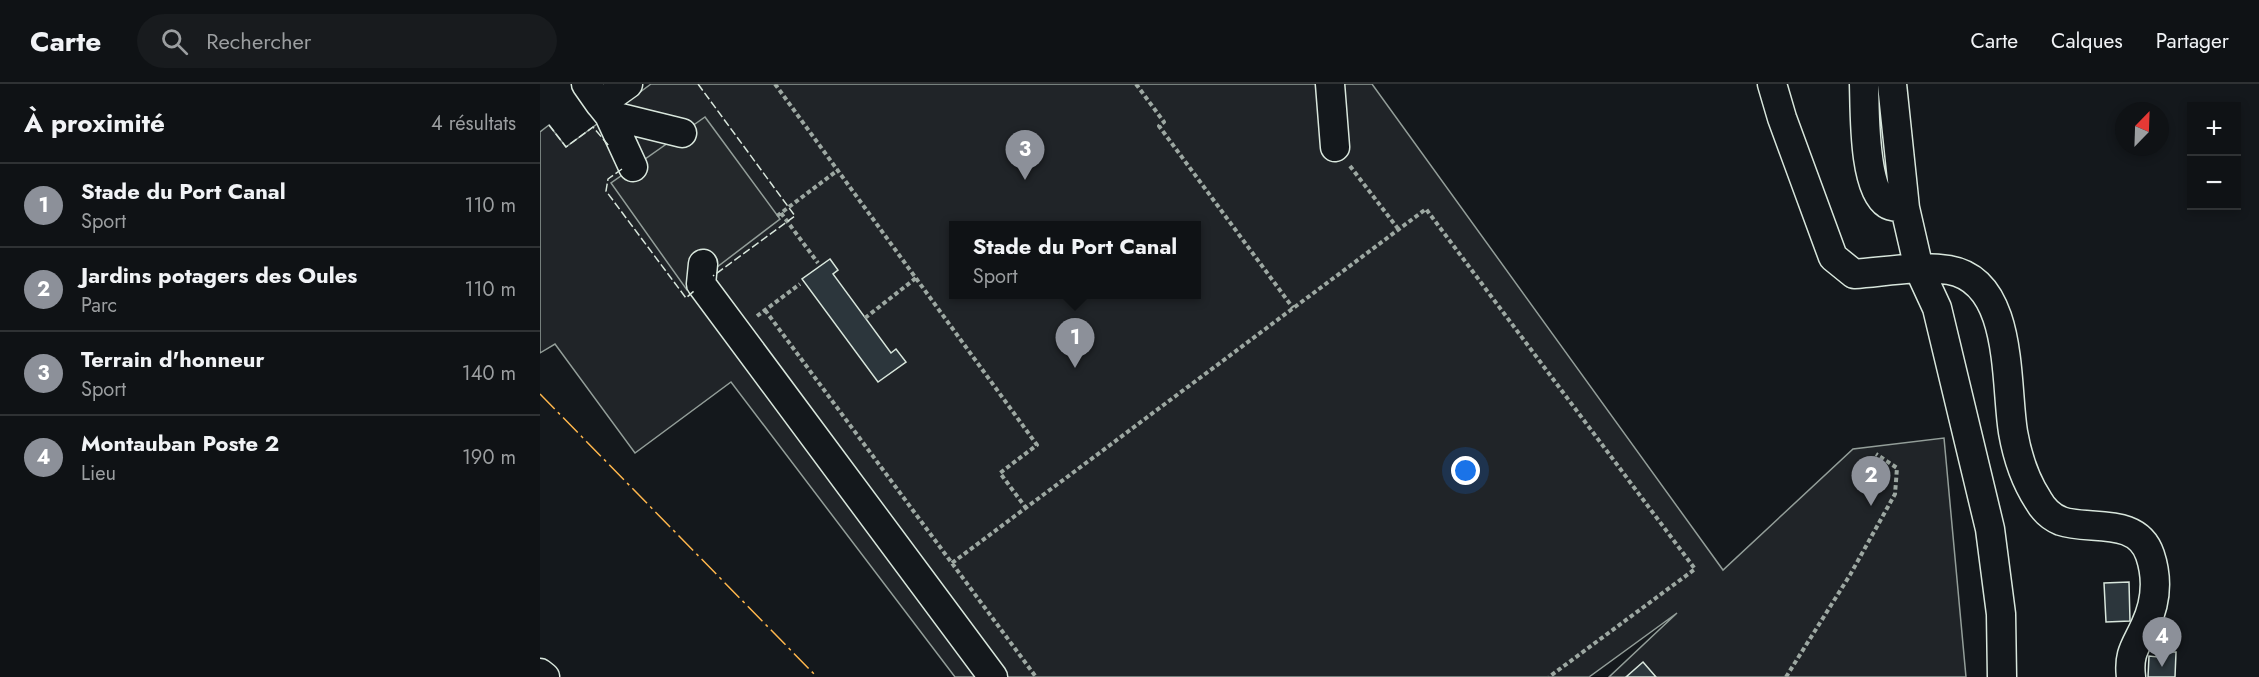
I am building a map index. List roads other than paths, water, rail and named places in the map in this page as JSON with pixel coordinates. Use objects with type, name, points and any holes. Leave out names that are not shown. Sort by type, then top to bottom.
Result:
[{"type":"street","points":[[598,101],[628,84]]},
{"type":"street","points":[[1330,84],[1335,147]]},
{"type":"street","points":[[1772,84],[1789,138],[1833,257],[1854,274],[1919,269],[1950,270],[1967,276],[1981,286],[1990,299],[2004,341],[2013,432],[2032,492],[2045,510],[2063,521],[2113,527],[2125,531],[2142,543],[2149,552],[2154,571],[2155,589],[2146,625],[2130,655],[2131,677]]},
{"type":"street","points":[[1864,84],[1870,172],[1876,192],[1888,205],[1905,208]]},
{"type":"street","points":[[1892,84],[1905,208],[1919,269],[1937,308],[1990,529],[2001,614],[2002,677]]},
{"type":"street","points":[[598,101],[682,133]]},
{"type":"street","points":[[598,101],[633,167]]},
{"type":"street","points":[[703,264],[701,284],[993,677]]},
{"type":"street","points":[[540,673],[545,677]]},
{"type":"place","name":"Terrain d'honneur","points":[[1025,180]]},
{"type":"place","name":"Stade du Port Canal","points":[[1075,368]]},
{"type":"place","name":"Jardins potagers des Oules","points":[[1871,506]]},
{"type":"place","name":"Montauban Poste 2","points":[[2162,667]]}]
